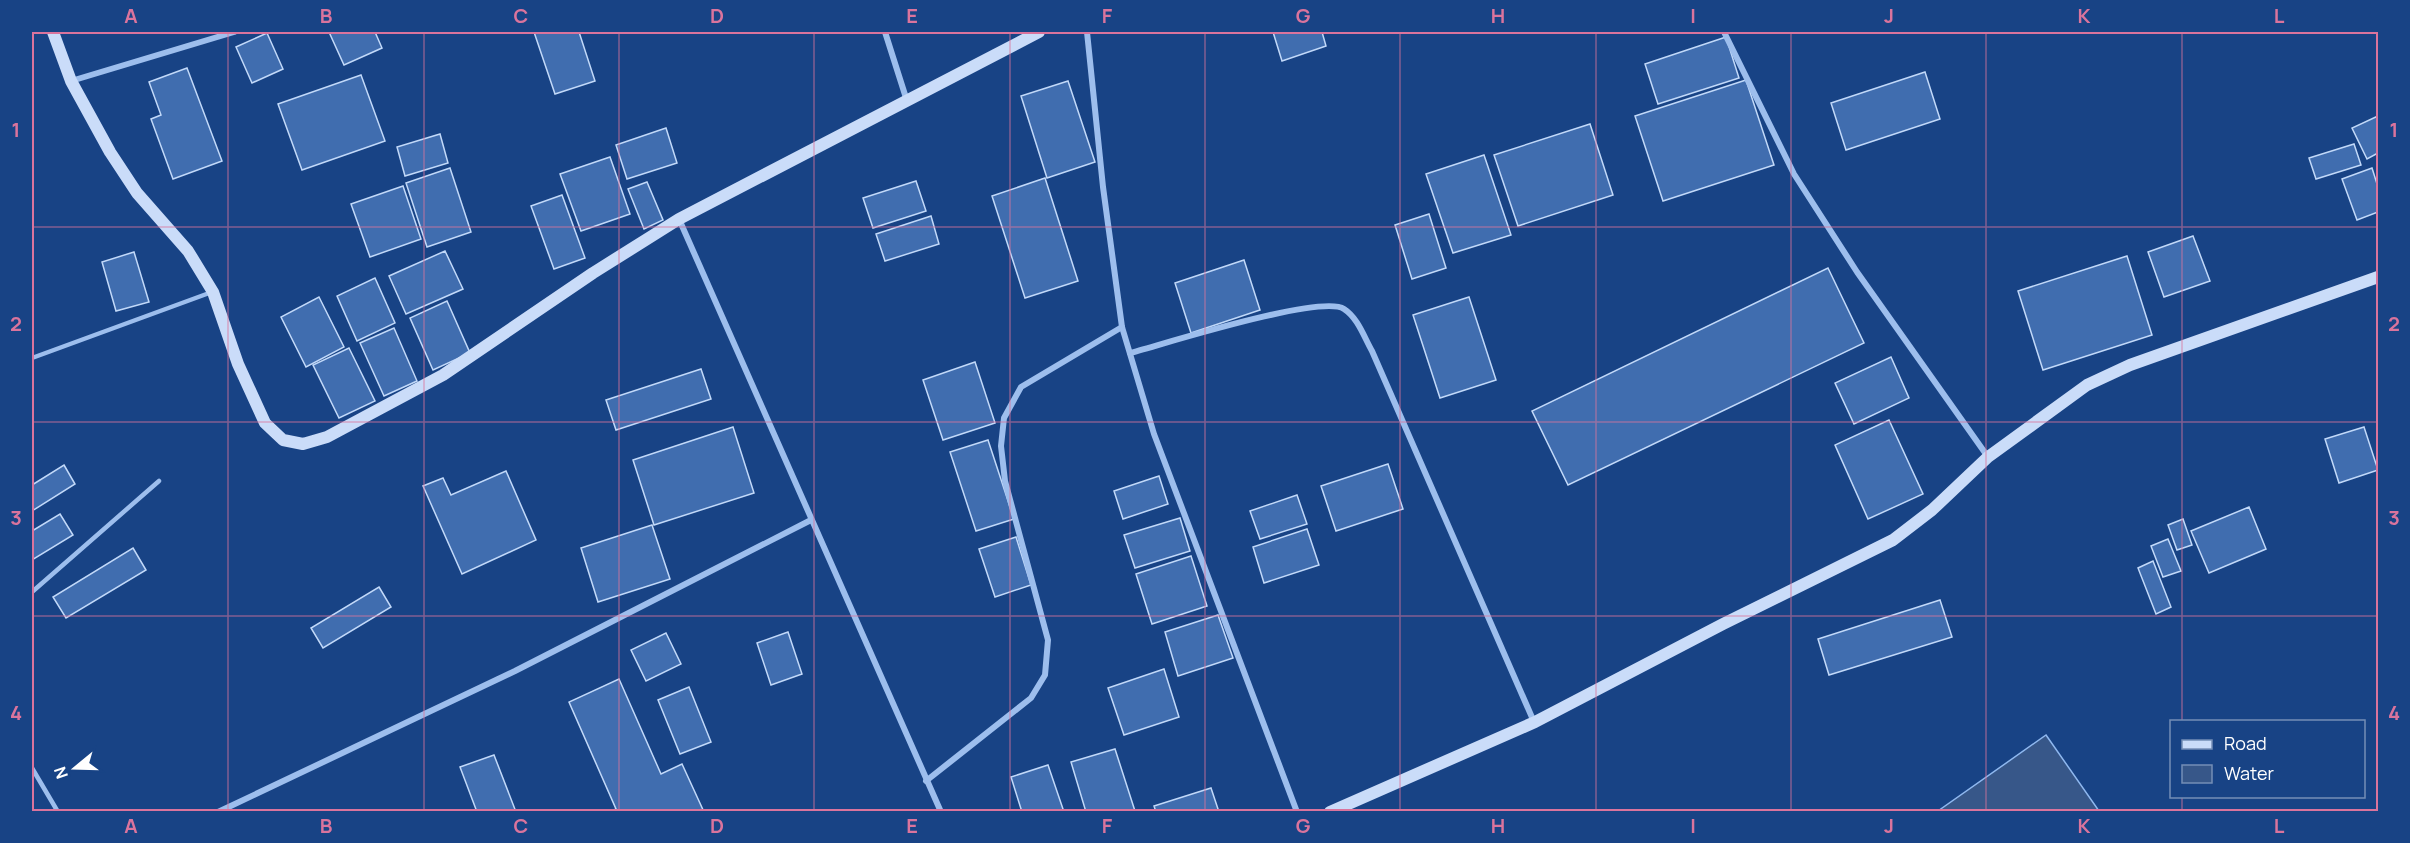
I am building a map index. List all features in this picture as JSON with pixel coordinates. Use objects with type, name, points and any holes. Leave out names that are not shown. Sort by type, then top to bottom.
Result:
[{"type":"street","points":[[53,32],[71,81],[121,169],[137,193],[188,251],[213,292],[238,364],[265,423],[283,440],[303,444],[327,436],[443,375],[593,273],[679,219],[1039,32]]},
{"type":"street","points":[[71,81],[234,32]]},
{"type":"street","points":[[885,32],[908,101]]},
{"type":"street","points":[[1087,32],[1103,187],[1122,327],[1154,434],[1297,812]]},
{"type":"street","points":[[1724,32],[1794,174],[1857,272],[1988,457]]},
{"type":"street","points":[[679,219],[941,812]]},
{"type":"street","points":[[1330,812],[1535,722],[1723,624],[1893,540],[1932,510],[1988,457],[2087,385],[2130,365],[2379,277]]},
{"type":"street","points":[[1130,353],[1279,313],[1334,305],[1343,308],[1354,318],[1372,351],[1535,722]]},
{"type":"street","points":[[926,781],[1031,698],[1045,675],[1048,640],[1005,481],[1001,446],[1004,418],[1021,387],[1122,327]]},
{"type":"street","points":[[218,812],[515,671],[811,520]]},
{"type":"lane","points":[[32,358],[213,292]]},
{"type":"lane","points":[[32,592],[159,481]]},
{"type":"lane","points":[[32,768],[58,812]]},
{"type":"water","points":[[2046,735],[2099,811],[1938,811]]},
{"type":"building","points":[[329,32],[375,32],[382,48],[344,65]]},
{"type":"building","points":[[534,32],[579,32],[595,81],[555,94]]},
{"type":"building","points":[[1273,32],[1322,32],[1326,46],[1282,61]]},
{"type":"building","points":[[267,33],[283,69],[252,83],[236,47]]},
{"type":"building","points":[[1726,37],[1739,78],[1658,104],[1645,64]]},
{"type":"building","points":[[187,68],[222,161],[173,179],[151,119],[161,115],[149,82]]},
{"type":"building","points":[[1925,72],[1940,119],[1846,150],[1831,103]]},
{"type":"building","points":[[361,75],[385,141],[302,170],[278,104]]},
{"type":"building","points":[[1746,80],[1774,165],[1663,201],[1635,116]]},
{"type":"building","points":[[1068,81],[1095,162],[1047,178],[1021,96]]},
{"type":"building","points":[[2378,116],[2378,153],[2367,159],[2352,128]]},
{"type":"building","points":[[1590,124],[1613,195],[1518,226],[1494,155]]},
{"type":"building","points":[[666,128],[677,163],[627,179],[616,145]]},
{"type":"building","points":[[440,134],[448,163],[405,176],[397,147]]},
{"type":"building","points":[[2354,144],[2361,165],[2316,179],[2309,158]]},
{"type":"building","points":[[1484,155],[1511,235],[1453,253],[1426,174]]},
{"type":"building","points":[[610,157],[630,214],[581,231],[560,174]]},
{"type":"building","points":[[450,168],[471,232],[427,247],[406,183]]},
{"type":"building","points":[[2372,168],[2378,187],[2378,212],[2357,220],[2342,179]]},
{"type":"building","points":[[1045,178],[1078,281],[1025,298],[992,196]]},
{"type":"building","points":[[916,181],[926,211],[873,228],[863,198]]},
{"type":"building","points":[[647,182],[663,220],[644,229],[628,189]]},
{"type":"building","points":[[403,186],[421,239],[370,257],[351,204]]},
{"type":"building","points":[[562,195],[585,258],[554,269],[531,206]]},
{"type":"building","points":[[1429,214],[1446,268],[1412,279],[1395,225]]},
{"type":"building","points":[[931,216],[939,244],[885,261],[876,234]]},
{"type":"building","points":[[2193,236],[2210,281],[2164,297],[2148,252]]},
{"type":"building","points":[[445,251],[463,289],[406,314],[389,276]]},
{"type":"building","points":[[134,252],[149,302],[116,311],[102,262]]},
{"type":"building","points":[[2127,256],[2152,335],[2043,370],[2018,291]]},
{"type":"building","points":[[1244,260],[1260,310],[1191,333],[1175,283]]},
{"type":"building","points":[[1828,268],[1864,343],[1568,485],[1532,411]]},
{"type":"building","points":[[375,278],[395,323],[357,341],[337,296]]},
{"type":"building","points":[[319,297],[344,347],[306,367],[281,317]]},
{"type":"building","points":[[1469,297],[1496,380],[1440,398],[1413,315]]},
{"type":"building","points":[[447,301],[470,353],[433,370],[410,318]]},
{"type":"building","points":[[394,328],[417,381],[384,396],[360,343]]},
{"type":"building","points":[[349,348],[375,401],[339,418],[313,365]]},
{"type":"building","points":[[1891,357],[1909,398],[1854,424],[1835,383]]},
{"type":"building","points":[[975,362],[995,423],[943,440],[923,380]]},
{"type":"building","points":[[701,369],[711,399],[616,430],[606,400]]},
{"type":"building","points":[[1889,420],[1923,494],[1868,519],[1835,445]]},
{"type":"building","points":[[733,427],[754,493],[654,525],[633,460]]},
{"type":"building","points":[[2364,427],[2378,470],[2339,483],[2325,439]]},
{"type":"building","points":[[988,440],[1014,519],[976,531],[950,452]]},
{"type":"building","points":[[1388,464],[1403,509],[1336,531],[1321,486]]},
{"type":"building","points":[[64,465],[75,484],[32,511],[32,485]]},
{"type":"building","points":[[506,471],[536,540],[462,574],[423,486],[443,478],[451,495]]},
{"type":"building","points":[[1159,476],[1168,504],[1123,519],[1114,491]]},
{"type":"building","points":[[1297,495],[1307,524],[1260,539],[1250,511]]},
{"type":"building","points":[[2249,507],[2266,549],[2209,573],[2191,531]]},
{"type":"building","points":[[60,514],[73,535],[32,560],[32,531]]},
{"type":"building","points":[[1180,518],[1190,551],[1135,568],[1124,535]]},
{"type":"building","points":[[2183,519],[2192,545],[2177,550],[2168,525]]},
{"type":"building","points":[[652,525],[670,579],[598,602],[581,548]]},
{"type":"building","points":[[1307,529],[1319,565],[1264,583],[1253,547]]},
{"type":"building","points":[[1016,537],[1031,585],[995,597],[979,549]]},
{"type":"building","points":[[2168,539],[2181,571],[2163,577],[2151,546]]},
{"type":"building","points":[[133,548],[146,570],[66,618],[53,597]]},
{"type":"building","points":[[1191,556],[1207,606],[1152,624],[1136,574]]},
{"type":"building","points":[[2153,561],[2171,607],[2156,614],[2138,568]]},
{"type":"building","points":[[379,587],[391,607],[323,648],[311,628]]},
{"type":"building","points":[[1940,600],[1952,637],[1829,675],[1818,639]]},
{"type":"building","points":[[1218,615],[1233,658],[1178,676],[1165,632]]},
{"type":"building","points":[[788,632],[802,674],[771,685],[757,643]]},
{"type":"building","points":[[666,633],[681,664],[646,681],[631,650]]},
{"type":"building","points":[[1164,669],[1179,717],[1124,735],[1108,688]]},
{"type":"building","points":[[619,679],[661,774],[682,764],[704,812],[610,812],[616,809],[569,702]]},
{"type":"building","points":[[689,687],[711,742],[680,754],[658,700]]},
{"type":"building","points":[[1115,749],[1135,811],[1086,812],[1071,762]]},
{"type":"building","points":[[494,755],[516,812],[477,812],[460,767]]},
{"type":"building","points":[[1048,765],[1064,812],[1022,812],[1011,777]]},
{"type":"building","points":[[1211,788],[1219,812],[1156,812],[1154,806]]}]
